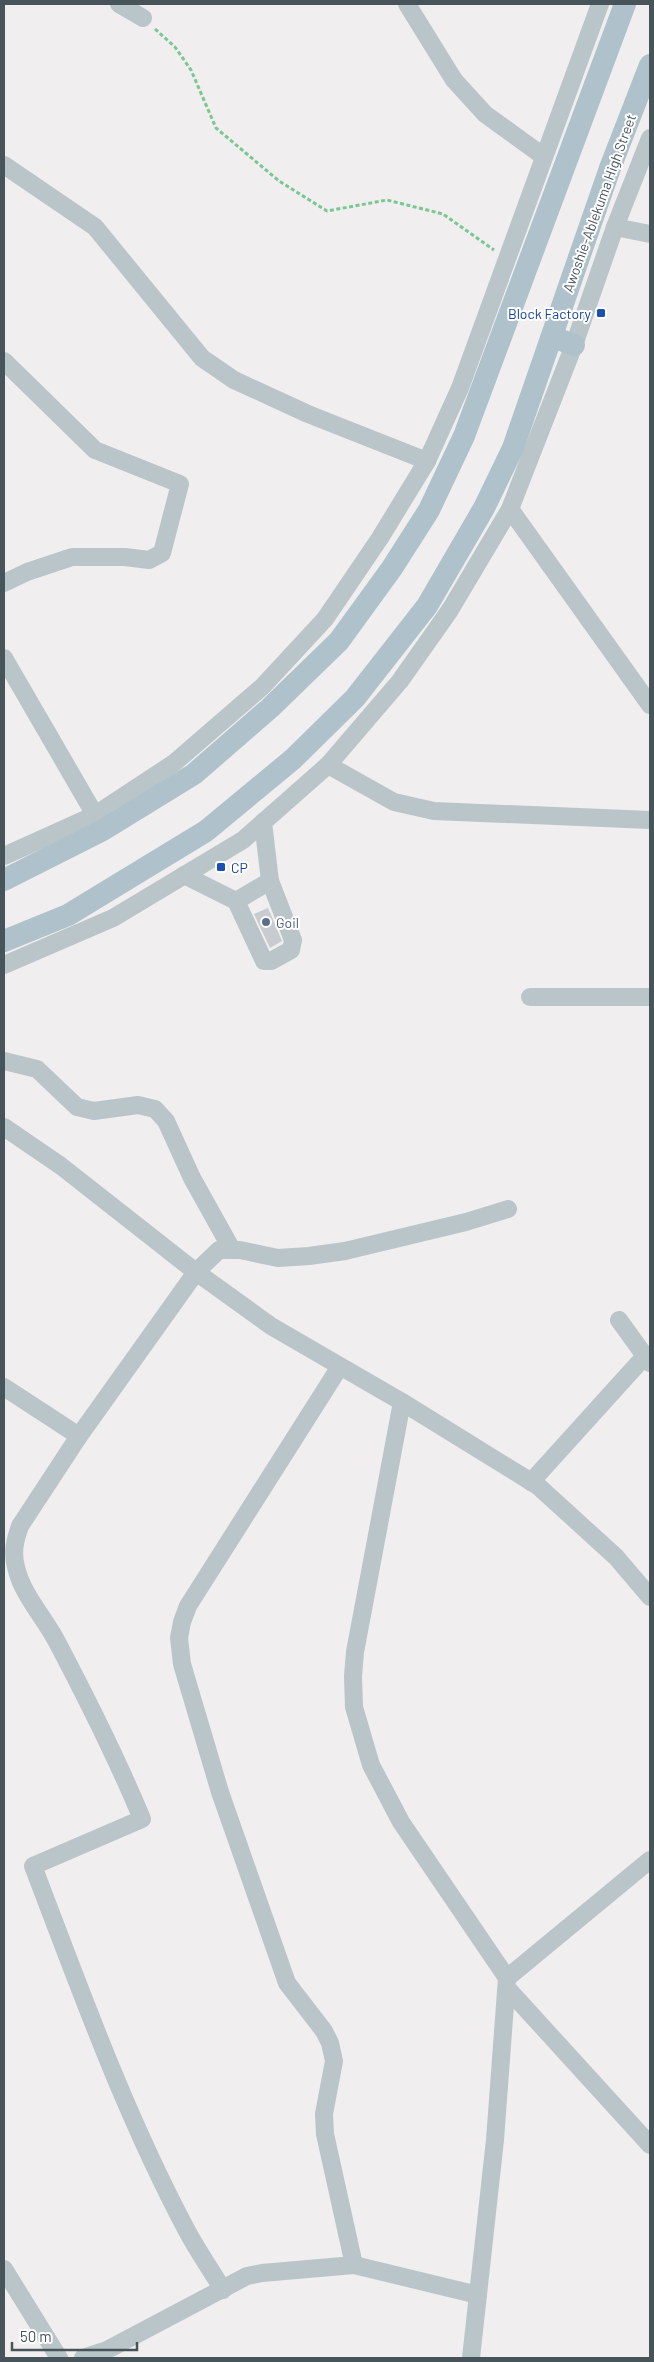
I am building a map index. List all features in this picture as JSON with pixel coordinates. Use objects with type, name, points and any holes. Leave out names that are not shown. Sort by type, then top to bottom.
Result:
[{"type":"main road","points":[[4,880],[103,830],[194,774],[270,708],[339,641],[392,568],[429,510],[464,436],[625,4]]},
{"type":"main road","name":"Awoshie-Ablekuma High Street","points":[[4,941],[68,915],[206,831],[293,759],[355,698],[427,606],[484,508],[513,448],[610,168],[650,65]]},
{"type":"main road","points":[[553,337],[574,345]]},
{"type":"street","points":[[119,4],[143,18]]},
{"type":"street","points":[[407,4],[454,80],[485,114],[543,156]]},
{"type":"street","points":[[4,856],[95,815],[174,763],[262,687],[325,619],[380,538],[426,461],[460,388],[600,4]]},
{"type":"street","name":"Awoshie-Ablekuma High Street","points":[[4,965],[113,918],[243,840],[328,765],[400,681],[450,610],[510,509],[574,345],[615,227],[650,138]]},
{"type":"street","points":[[4,165],[95,227],[202,358],[234,380],[300,410],[426,461]]},
{"type":"street","points":[[615,227],[650,234]]},
{"type":"street","points":[[4,361],[95,450],[180,484],[162,552],[149,560],[125,557],[72,557],[27,572],[4,583]]},
{"type":"street","points":[[510,509],[650,705]]},
{"type":"street","points":[[4,658],[95,815]]},
{"type":"street","points":[[328,765],[394,802],[434,811],[650,820]]},
{"type":"street","points":[[184,875],[236,901],[264,961],[271,961],[291,950],[293,940],[270,881],[263,822]]},
{"type":"street","points":[[236,901],[270,881]]},
{"type":"street","points":[[530,997],[650,997]]},
{"type":"street","points":[[4,1061],[37,1069],[76,1106],[94,1111],[138,1105],[155,1109],[166,1121],[192,1178],[231,1248]]},
{"type":"street","points":[[4,1127],[61,1166],[196,1272],[271,1326],[340,1368],[402,1402],[531,1482],[575,1518],[616,1557],[650,1597]]},
{"type":"street","points":[[223,2290],[186,2230],[130,2114],[33,1866],[142,1819],[110,1746],[55,1638],[25,1590],[16,1567],[14,1541],[20,1526],[79,1436],[196,1272],[219,1250],[231,1248],[278,1258],[318,1255],[345,1251],[466,1222],[508,1209]]},
{"type":"street","points":[[531,1482],[648,1360],[619,1320]]},
{"type":"street","points":[[340,1368],[188,1606],[179,1638],[182,1664],[220,1792],[287,1983],[324,2031],[330,2043],[334,2061],[324,2114],[325,2134],[354,2265]]},
{"type":"street","points":[[4,1387],[79,1436]]},
{"type":"street","points":[[402,1402],[355,1652],[354,1707],[371,1765],[401,1822],[507,1983],[650,2145]]},
{"type":"street","points":[[471,2358],[495,2140],[507,1983],[650,1860]]},
{"type":"street","points":[[84,2358],[112,2354],[247,2276],[262,2273],[354,2265],[478,2295]]},
{"type":"street","points":[[4,2269],[59,2358]]},
{"type":"path","points":[[143,18],[175,47],[191,70],[216,128],[279,181],[327,211],[387,200],[443,214],[506,258]]},
{"type":"building","points":[[268,908],[282,941],[270,948],[254,914]]},
{"type":"place","name":"Block Factory","points":[[601,313]]},
{"type":"place","name":"CP","points":[[221,867]]},
{"type":"place","name":"Goil","points":[[266,922]]}]
